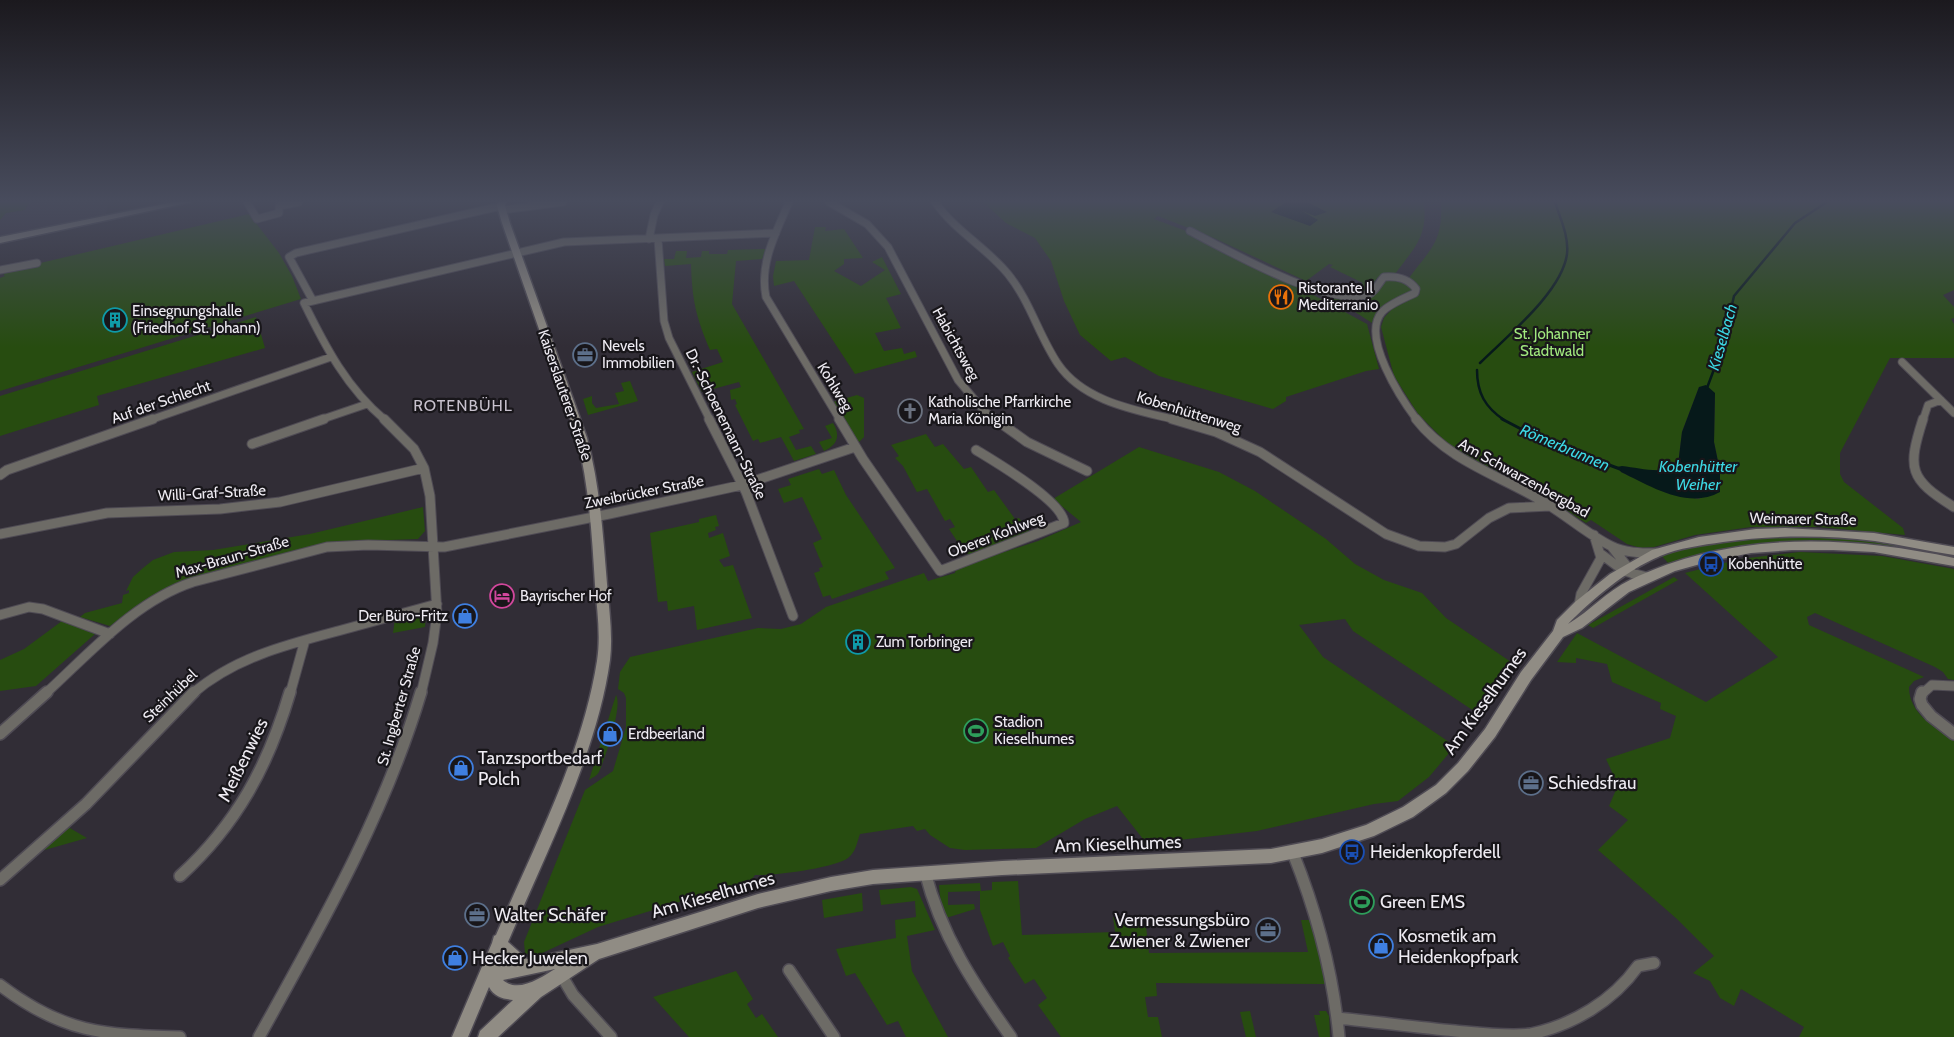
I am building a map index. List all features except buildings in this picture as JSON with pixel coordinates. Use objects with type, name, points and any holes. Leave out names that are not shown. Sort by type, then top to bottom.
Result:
[{"type":"street","points":[[309,250],[293,254],[289,257],[313,301],[527,250]]},
{"type":"street","name":"Dr.-Schoenemann-Straße","points":[[659,250],[664,321],[669,338],[742,485],[793,616]]},
{"type":"street","name":"Kohlweg","points":[[771,250],[763,282],[766,297],[855,447],[940,571]]},
{"type":"street","name":"Habichtsweg","points":[[890,250],[953,372],[975,402],[995,420],[1027,442],[1087,471]]},
{"type":"street","name":"Kobenhüttenweg","points":[[984,250],[1009,274],[1058,364],[1074,381],[1102,398],[1117,404],[1219,433],[1246,444],[1277,461],[1390,536],[1418,546],[1443,548],[1458,545],[1496,513],[1509,508],[1550,506]]},
{"type":"street","name":"Am Schwarzenbergbad","points":[[1229,250],[1299,283],[1340,297],[1357,298],[1369,294],[1384,277],[1401,278],[1411,282],[1416,289],[1415,293],[1388,306],[1382,312],[1376,322],[1376,335],[1382,361],[1398,395],[1423,428],[1447,450],[1550,506],[1612,546],[1634,553],[1656,553]]},
{"type":"street","name":"Kaiserslauterer Straße","points":[[489,973],[499,941],[563,796],[584,740],[598,690],[604,658],[604,623],[596,516],[590,468],[582,438],[516,253]]},
{"type":"street","points":[[0,270],[37,263]]},
{"type":"street","name":"St. Ingberter Straße","points":[[259,1037],[338,892],[389,790],[407,740],[430,656],[437,604],[437,563],[424,468],[408,441],[347,383],[331,357],[304,304],[313,301]]},
{"type":"street","name":"Auf der Schlecht","points":[[0,474],[331,357]]},
{"type":"street","points":[[1902,362],[1954,412]]},
{"type":"street","points":[[1941,400],[1928,405],[1911,459],[1913,470],[1919,480],[1931,492],[1954,507]]},
{"type":"street","points":[[252,444],[367,404]]},
{"type":"street","name":"Zweibrücker Straße","points":[[434,546],[444,547],[742,485],[855,447]]},
{"type":"street","name":"Oberer Kohlweg","points":[[940,571],[1064,523],[1064,518],[1058,510],[1040,492],[976,450]]},
{"type":"street","name":"Willi-Graf-Straße","points":[[0,534],[107,513],[220,509],[280,502],[424,468]]},
{"type":"street","name":"Weimarer Straße","points":[[1579,605],[1630,574],[1656,553],[1707,539],[1756,533],[1785,532],[1874,537],[1954,550]]},
{"type":"street","name":"Am Schwarzenbergbad","points":[[1594,535],[1601,554]]},
{"type":"street","name":"Max-Braun-Straße","points":[[0,734],[110,634],[155,598],[172,589],[213,576],[327,547],[368,545],[434,546]]},
{"type":"street","name":"Am Schwarzenbergbad","points":[[1612,546],[1630,574]]},
{"type":"street","points":[[1579,605],[1581,594],[1599,566],[1601,554],[1630,574],[1647,577],[1712,556],[1794,546],[1879,549],[1954,562]]},
{"type":"street","name":"Am Kieselhumes","points":[[1559,634],[1570,631],[1615,594],[1630,574]]},
{"type":"street","name":"Steinhübel","points":[[0,880],[86,804],[186,698],[206,682],[241,661],[305,640],[437,604]]},
{"type":"street","name":"Am Kieselhumes","points":[[489,973],[596,952],[758,901],[831,884],[925,872],[1175,862],[1294,853],[1369,831],[1408,812],[1441,789],[1463,768],[1490,733],[1526,676],[1559,634],[1561,623],[1579,605]]},
{"type":"street","points":[[0,615],[29,607],[43,609],[110,634]]},
{"type":"street","name":"Meißenwies","points":[[180,876],[212,847],[246,800],[284,713],[305,640]]},
{"type":"street","points":[[1954,686],[1932,684],[1926,687],[1920,697],[1925,710],[1954,734]]},
{"type":"street","points":[[1294,853],[1328,952],[1339,1037]]},
{"type":"street","points":[[925,872],[935,909],[958,959],[969,979],[1011,1037]]},
{"type":"street","points":[[499,941],[505,952],[524,967]]},
{"type":"street","name":"Am Kieselhumes","points":[[486,1037],[534,991],[596,952]]},
{"type":"street","points":[[1337,1018],[1484,1034],[1530,1034],[1568,1022],[1591,1010],[1616,993],[1638,966],[1654,963]]},
{"type":"street","points":[[788,970],[834,1037]]},
{"type":"street","points":[[489,973],[496,985],[501,989],[520,992],[534,991]]},
{"type":"street","points":[[460,1037],[489,973]]},
{"type":"street","points":[[560,973],[573,995],[611,1037]]},
{"type":"street","points":[[0,985],[36,1011],[68,1026],[101,1033],[180,1037]]},
{"type":"green space","points":[[94,250],[277,250],[292,276],[301,299],[0,391],[0,278],[5,276],[2,272]]},
{"type":"green space","points":[[728,250],[765,250],[762,259],[736,261],[732,304],[804,429],[799,430],[800,433],[789,437],[796,450],[811,446],[816,454],[794,461],[781,437],[760,443],[758,439],[753,441],[735,405],[737,404],[735,399],[731,400],[730,390],[741,387],[739,382],[702,392],[692,372],[723,362],[717,349],[710,350],[701,328],[692,288],[691,264],[665,266],[664,259],[674,259],[676,251],[687,251],[686,258],[701,257],[702,251],[709,251],[709,254],[727,254]]},
{"type":"green space","points":[[811,250],[858,250],[863,258],[844,259],[844,264],[834,271],[861,286],[885,270],[872,262],[882,257],[901,294],[886,298],[901,328],[875,333],[884,351],[902,348],[904,354],[915,351],[917,357],[855,374],[794,281],[774,286],[773,276],[776,261],[809,260]]},
{"type":"green space","points":[[1044,250],[1226,250],[1306,289],[1306,291],[1367,324],[1379,369],[1366,371],[1286,397],[1286,401],[1273,409],[1159,376],[1125,357],[1111,361],[1080,335],[1064,301],[1051,261]]},
{"type":"green space","points":[[1241,250],[1413,250],[1395,274],[1378,277],[1365,293],[1352,296],[1312,286],[1317,282],[1335,289],[1346,290],[1363,283],[1330,267],[1333,265],[1329,264],[1306,281]]},
{"type":"green space","name":"St. Johanner Stadtwald","points":[[1954,250],[1954,290],[1943,295],[1954,307],[1954,318],[1951,319],[1954,324],[1954,358],[1890,358],[1840,453],[1840,474],[1844,482],[1903,528],[1905,535],[1819,527],[1751,527],[1695,535],[1654,547],[1641,548],[1627,544],[1591,520],[1586,523],[1552,501],[1467,458],[1451,447],[1418,414],[1394,376],[1381,327],[1384,318],[1392,309],[1420,294],[1418,285],[1409,278],[1429,251]],"holes":[[[1699,387],[1715,393],[1714,442],[1720,471],[1699,499],[1667,493],[1621,472],[1659,470],[1673,468],[1678,465],[1682,432]]]},
{"type":"green space","points":[[1389,279],[1405,281],[1411,288],[1411,291],[1381,307],[1372,323],[1352,310],[1315,293],[1359,301],[1373,296],[1384,282]]},
{"type":"green space","points":[[256,317],[265,348],[97,396],[99,405],[0,436],[0,396]]},
{"type":"green space","points":[[630,381],[638,401],[588,415],[583,399],[592,396],[592,403],[596,408],[619,404],[615,393],[624,391],[621,383]]},
{"type":"green space","points":[[857,395],[864,398],[864,437],[858,443],[833,402]]},
{"type":"green space","points":[[833,423],[837,432],[836,440],[832,446],[824,451],[819,442],[832,438],[825,426]]},
{"type":"green space","points":[[926,434],[935,447],[943,444],[964,469],[971,467],[988,492],[994,490],[1015,519],[1019,518],[1030,532],[968,555],[949,529],[955,527],[950,519],[945,521],[927,489],[917,492],[903,466],[895,458],[899,456],[891,445]]},
{"type":"green space","name":"Stadion Kieselhumes","points":[[1139,447],[1219,472],[1255,491],[1326,539],[1355,564],[1384,580],[1422,593],[1446,618],[1514,664],[1477,713],[1353,631],[1345,619],[1299,625],[1323,657],[1455,746],[1429,777],[1398,801],[1374,804],[1257,831],[1153,843],[1143,839],[1117,806],[1085,819],[1036,848],[965,850],[950,848],[930,835],[925,829],[917,831],[913,826],[860,834],[853,853],[841,862],[803,871],[755,875],[751,880],[598,927],[538,955],[532,956],[525,953],[524,942],[585,790],[613,771],[626,727],[626,698],[624,693],[618,689],[620,672],[630,657],[758,628],[781,629],[801,624],[826,607],[924,573],[928,581],[955,573],[956,568],[1038,541],[1081,522],[1053,499]]},
{"type":"green space","points":[[819,469],[822,474],[834,470],[846,495],[895,568],[885,572],[889,579],[832,599],[830,595],[823,597],[814,573],[820,571],[819,568],[823,567],[813,543],[822,539],[802,497],[784,503],[778,489],[791,485],[788,479]]},
{"type":"green space","points":[[423,507],[425,531],[418,539],[332,542],[188,579],[153,596],[110,626],[80,617],[85,613],[122,603],[123,595],[129,593],[129,590],[126,591],[133,577],[153,560],[174,552],[213,550],[310,534]]},
{"type":"green space","points":[[716,515],[719,526],[715,527],[716,530],[708,533],[709,538],[723,533],[730,556],[719,560],[724,567],[733,565],[752,618],[697,630],[694,606],[668,611],[667,601],[658,602],[650,533],[699,522],[699,519]]},
{"type":"green space","points":[[1826,536],[1876,541],[1954,554],[1954,559],[1882,547],[1811,543],[1739,549],[1668,563],[1662,556],[1702,545],[1722,542],[1763,538]]},
{"type":"green space","points":[[1800,552],[1882,556],[1954,569],[1954,680],[1948,679],[1943,672],[1935,667],[1815,613],[1807,617],[1809,625],[1924,677],[1914,681],[1909,687],[1913,705],[1924,719],[1954,741],[1954,1037],[1799,1037],[1804,1027],[1741,989],[1734,1006],[1720,998],[1710,981],[1693,973],[1714,956],[1677,919],[1598,850],[1628,820],[1609,806],[1618,785],[1606,759],[1670,738],[1676,716],[1660,709],[1661,703],[1612,682],[1607,664],[1576,658],[1576,663],[1557,662],[1577,633],[1706,702],[1778,657],[1685,573],[1740,559]]},
{"type":"green space","points":[[1674,577],[1678,580],[1593,628],[1588,625]]},
{"type":"green space","points":[[422,613],[426,614],[425,627],[393,633],[395,619]]},
{"type":"green space","points":[[62,621],[95,634],[36,686],[0,691],[0,660],[24,649]]},
{"type":"green space","points":[[616,695],[618,701],[617,709],[609,745],[599,772],[589,780]]},
{"type":"green space","points":[[68,827],[87,838],[41,851]]},
{"type":"green space","points":[[1018,881],[1022,935],[1115,932],[1113,917],[1145,917],[1149,953],[1308,952],[1301,920],[1309,920],[1319,952],[1325,984],[1156,983],[1157,996],[1145,997],[1148,1017],[1158,1017],[1162,1037],[1061,1037],[1038,1005],[1047,998],[1034,979],[1025,984],[1008,958],[1010,956],[1003,942],[993,946],[980,910],[980,891],[948,892],[948,905],[974,904],[975,909],[946,918],[941,906],[939,885],[980,883],[981,891],[992,890],[992,882]]},
{"type":"green space","points":[[911,887],[917,889],[935,930],[907,936],[912,971],[948,1037],[906,1037],[898,1021],[887,1025],[855,973],[846,976],[836,949],[896,938],[895,920],[916,917],[915,901],[881,905],[879,890]]},
{"type":"green space","points":[[862,893],[863,911],[824,918],[822,900]]},
{"type":"green space","points":[[736,971],[753,999],[747,1004],[756,1018],[762,1014],[778,1037],[689,1037],[653,997]]},
{"type":"green space","points":[[1250,1011],[1256,1037],[1246,1037],[1240,1012]]},
{"type":"green space","points":[[1319,1011],[1326,1011],[1329,1016],[1330,1037],[1319,1037],[1314,1015],[1320,1015]]},
{"type":"water","name":"Kobenhütter Weiher","points":[[1706,385],[1715,393],[1714,442],[1720,471],[1720,492],[1708,497],[1682,497],[1669,494],[1621,472],[1617,467],[1665,470],[1678,465],[1682,432],[1699,387]]},
{"type":"waterway","name":"Römerbrunnen","points":[[1480,363],[1518,327],[1544,298],[1563,269],[1567,250]]},
{"type":"waterway","name":"Kieselbach","points":[[1707,388],[1722,348],[1734,296],[1772,250]]},
{"type":"waterway","name":"Römerbrunnen","points":[[1477,370],[1477,378],[1483,399],[1504,420]]},
{"type":"waterway","name":"Römerbrunnen","points":[[1502,419],[1542,440],[1620,469]]},
{"type":"place","name":"Ristorante Il Mediterranio","points":[[1281,297]]},
{"type":"place","name":"Einsegnungshalle (Friedhof St. Johann)","points":[[115,320]]},
{"type":"place","name":"Nevels Immobilien","points":[[585,355]]},
{"type":"place","name":"Katholische Pfarrkirche Maria Königin","points":[[910,411]]},
{"type":"place","name":"Kobenhütte","points":[[1711,564]]},
{"type":"place","name":"Bayrischer Hof","points":[[502,596]]},
{"type":"place","name":"Der Büro-Fritz","points":[[465,616]]},
{"type":"place","name":"Zum Torbringer","points":[[858,642]]},
{"type":"place","name":"Stadion Kieselhumes","points":[[976,731]]},
{"type":"place","name":"Erdbeerland","points":[[610,734]]},
{"type":"place","name":"Tanzsportbedarf Polch","points":[[461,768]]},
{"type":"place","name":"Schiedsfrau","points":[[1531,783]]},
{"type":"place","name":"Heidenkopferdell","points":[[1352,852]]},
{"type":"place","name":"Green EMS","points":[[1362,902]]},
{"type":"place","name":"Walter Schäfer","points":[[477,915]]},
{"type":"place","name":"Vermessungsbüro Zwiener & Zwiener","points":[[1268,930]]},
{"type":"place","name":"Kosmetik am Heidenkopfpark","points":[[1381,946]]},
{"type":"place","name":"Hecker Juwelen","points":[[455,958]]},
{"type":"district","name":"ROTENBÜHL","points":[[463,405]]}]
